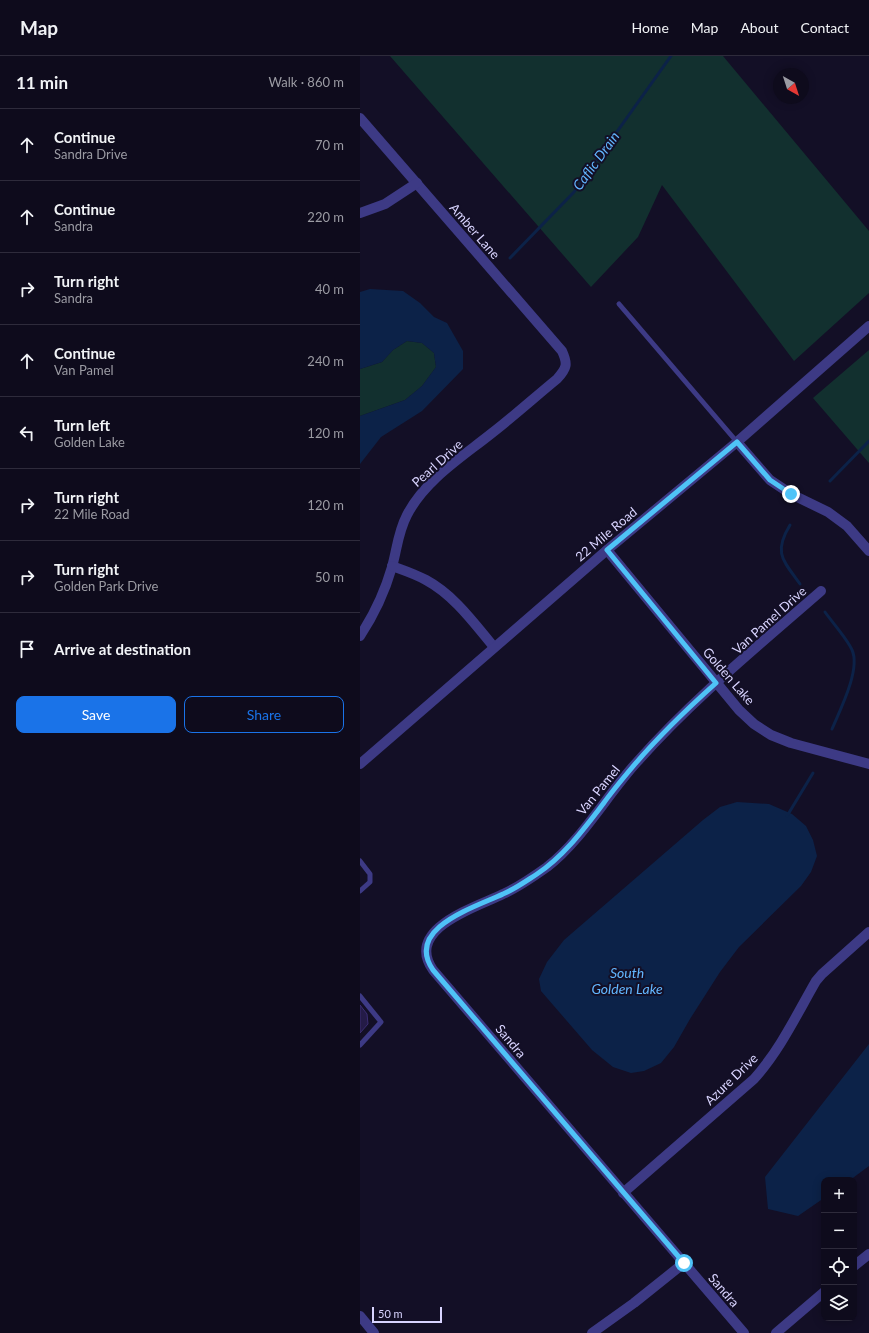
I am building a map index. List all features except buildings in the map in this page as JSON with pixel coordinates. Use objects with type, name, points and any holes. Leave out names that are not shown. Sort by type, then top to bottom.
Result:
[{"type":"street","name":"Amber Lane","points":[[360,118],[562,352],[566,364]]},
{"type":"street","points":[[360,213],[385,204],[417,183]]},
{"type":"street","name":"22 Mile Road","points":[[360,764],[607,550],[737,442],[869,326]]},
{"type":"street","name":"Pearl Drive","points":[[360,636],[369,622],[382,594],[392,566],[402,525],[419,496],[452,465],[557,379],[562,374],[566,364]]},
{"type":"street","points":[[737,442],[770,480],[791,494],[828,512],[848,526],[869,551]]},
{"type":"street","name":"Golden Lake","points":[[607,550],[716,683],[739,710],[754,724],[772,735],[791,743],[869,764]]},
{"type":"street","points":[[392,566],[427,581],[439,588],[465,612],[494,647]]},
{"type":"street","name":"Van Pamel Drive","points":[[734,668],[821,591]]},
{"type":"street","name":"Van Pamel","points":[[470,909],[513,890],[561,855],[637,762],[686,710],[734,668]]},
{"type":"street","name":"Sandra","points":[[470,909],[453,917],[434,933],[426,950],[428,963],[744,1333]]},
{"type":"street","name":"Azure Drive","points":[[623,1193],[765,1067],[775,1053],[816,981],[869,932]]},
{"type":"street","points":[[857,1264],[869,1254]]},
{"type":"street","points":[[592,1333],[634,1303],[684,1263]]},
{"type":"street","points":[[776,1333],[821,1295]]},
{"type":"street","points":[[360,1316],[374,1333]]},
{"type":"lane","points":[[619,304],[737,442]]},
{"type":"lane","points":[[360,861],[370,874],[370,882],[360,891]]},
{"type":"lane","points":[[360,996],[381,1022],[360,1045]]},
{"type":"green space","points":[[390,56],[723,56],[869,231],[869,293],[794,361],[662,185],[638,237],[591,287]]},
{"type":"green space","points":[[407,341],[422,343],[434,353],[436,367],[422,386],[405,400],[360,416],[360,369],[382,362],[393,350]]},
{"type":"green space","points":[[869,350],[869,463],[813,398]]},
{"type":"water","points":[[370,289],[403,291],[420,303],[434,317],[447,323],[463,351],[463,369],[422,411],[381,437],[360,464],[360,416],[405,400],[422,386],[436,367],[434,353],[422,343],[407,341],[393,350],[382,362],[360,369],[360,292]]},
{"type":"water","name":"South Golden Lake","points":[[737,802],[769,804],[792,814],[806,826],[813,840],[817,856],[811,872],[801,886],[739,947],[720,972],[674,1047],[661,1063],[644,1071],[631,1073],[613,1067],[592,1050],[541,991],[539,979],[547,962],[564,940],[703,820],[720,807]]},
{"type":"water","points":[[869,1044],[869,1166],[854,1177],[821,1177],[821,1200],[798,1216],[768,1209],[765,1177]]},
{"type":"waterway","name":"Caflic Drain","points":[[510,258],[574,192],[671,56]]},
{"type":"waterway","points":[[830,481],[869,441]]},
{"type":"waterway","points":[[790,525],[782,543],[782,556],[800,584]]},
{"type":"waterway","points":[[825,612],[847,641],[854,658],[852,678],[832,729]]},
{"type":"waterway","points":[[787,816],[813,773]]},
{"type":"route","points":[[684,1263],[433,970],[428,963],[426,950],[434,933],[453,917],[513,890],[561,855],[637,762],[686,710],[716,683],[607,550],[737,442],[770,480],[791,494]]}]
